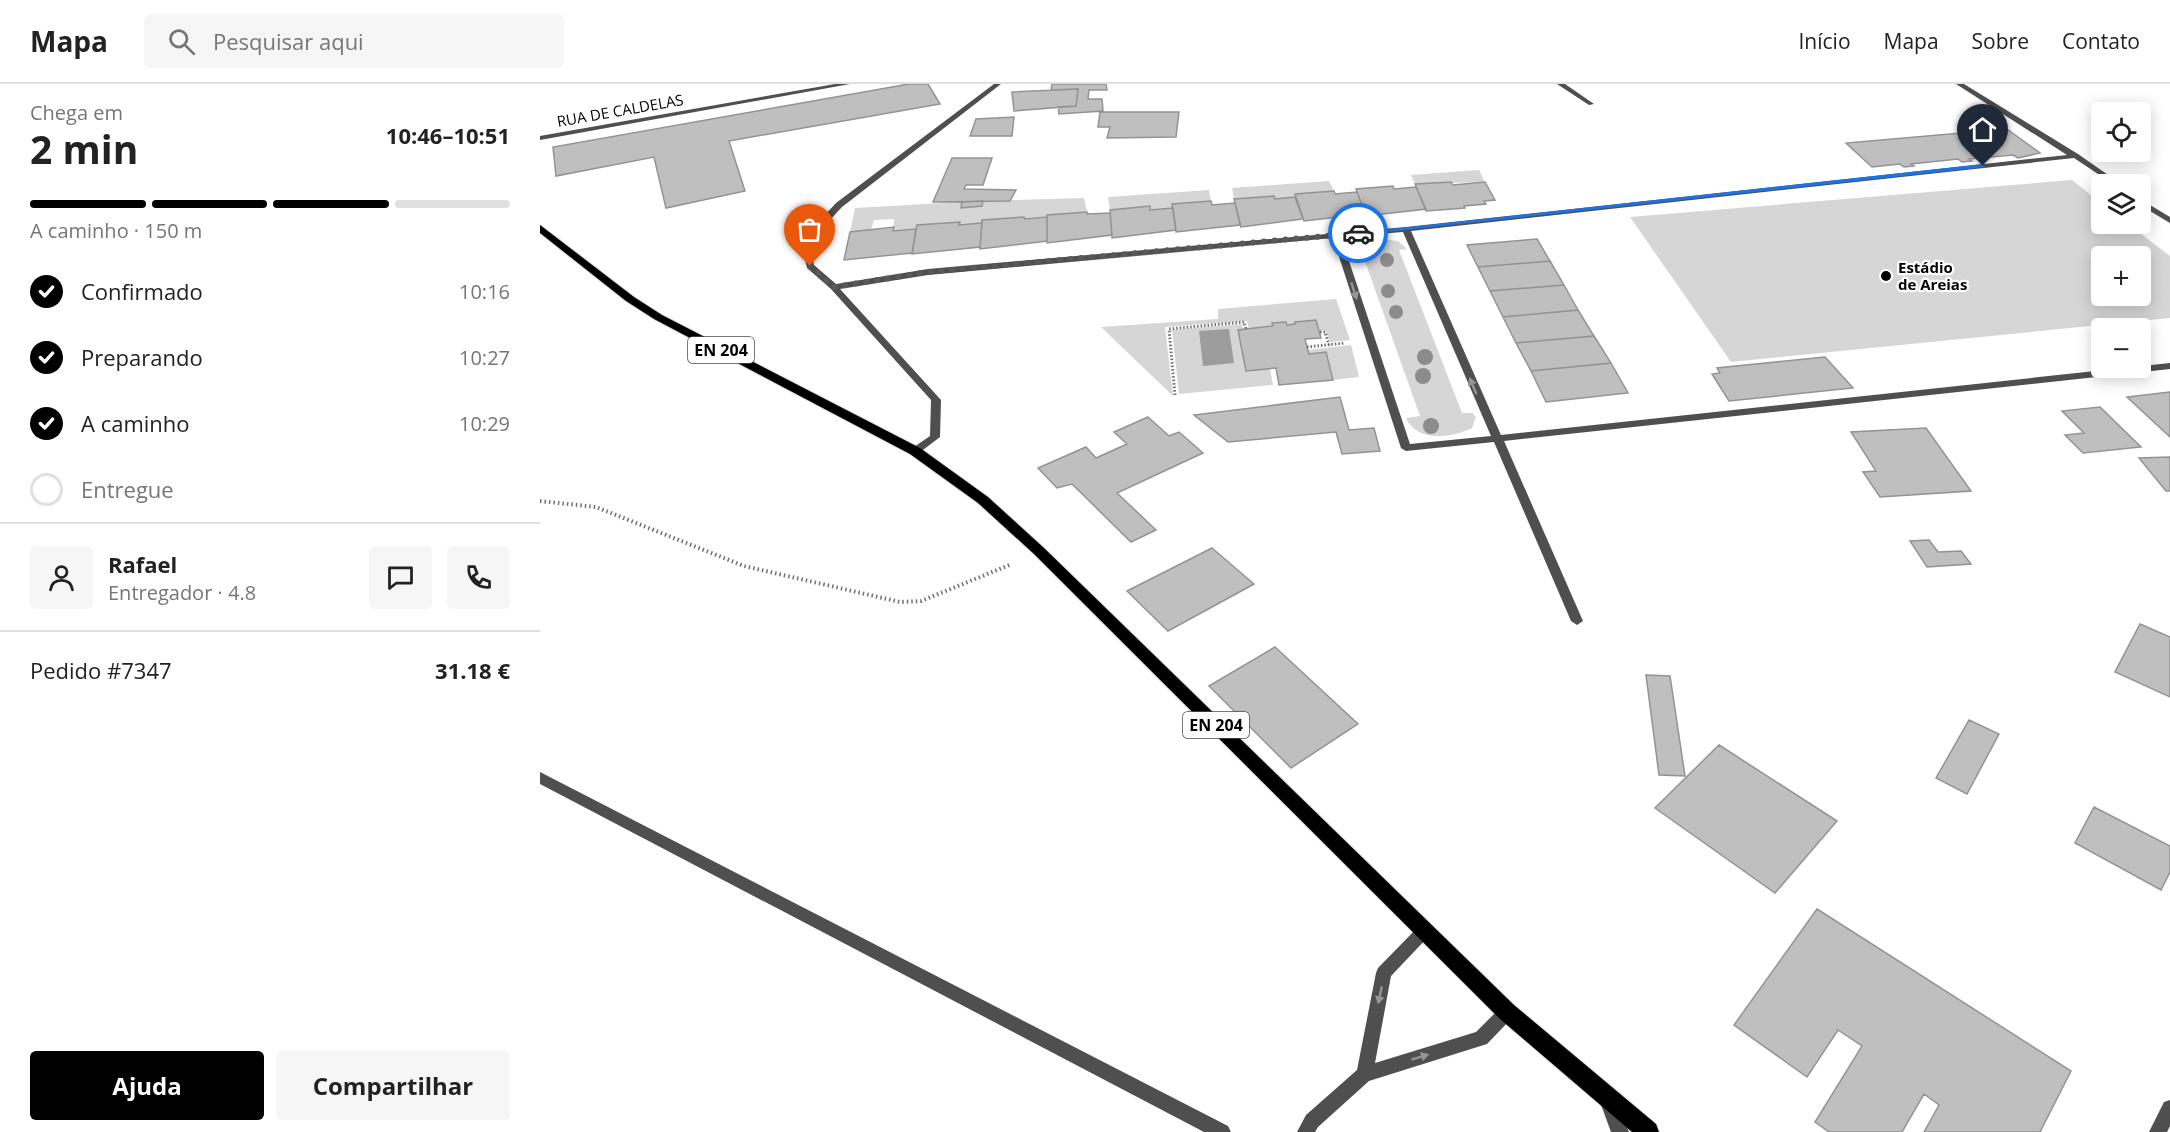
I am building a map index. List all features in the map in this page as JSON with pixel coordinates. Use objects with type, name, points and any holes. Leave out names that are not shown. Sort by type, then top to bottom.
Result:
[{"type":"main road","name":"EN 204","points":[[540,228],[630,299],[658,317],[915,451],[983,500],[1040,551],[1507,1012],[1648,1132]]},
{"type":"street","name":"RUA DE CALDELAS","points":[[540,138],[847,84]]},
{"type":"street","points":[[915,451],[935,437],[936,400],[834,287],[810,266],[807,251],[812,234],[839,204],[998,84]]},
{"type":"street","points":[[1560,84],[1591,104]]},
{"type":"street","points":[[1959,84],[2102,174]]},
{"type":"street","points":[[834,287],[928,272],[1406,229],[2075,156]]},
{"type":"street","points":[[2151,208],[2170,221]]},
{"type":"street","points":[[1406,229],[1577,621]]},
{"type":"street","points":[[1336,235],[1406,448],[2170,366]]},
{"type":"street","points":[[540,778],[1222,1132]]},
{"type":"street","points":[[1364,1074],[1384,973],[1424,931]]},
{"type":"street","points":[[1306,1132],[1312,1121],[1364,1074],[1481,1038],[1507,1012]]},
{"type":"street","points":[[1606,1096],[1620,1132]]},
{"type":"street","points":[[2158,1132],[2170,1108]]},
{"type":"path","points":[[1174,395],[1169,329],[1244,322],[1246,329]]},
{"type":"path","points":[[1320,332],[1325,332],[1329,345]]},
{"type":"path","points":[[1307,347],[1351,343]]},
{"type":"path","points":[[540,501],[596,507],[744,566],[900,602],[921,601],[1040,551]]},
{"type":"shaded area","points":[[1479,170],[1485,182],[1415,184],[1411,175]]},
{"type":"shaded area","name":"Estádio de Areias","points":[[2072,180],[2091,195],[2091,234],[2141,234],[2170,256],[2170,318],[2151,320],[2151,318],[2091,318],[2091,326],[1731,362],[1630,217]]},
{"type":"shaded area","points":[[1329,181],[1334,191],[1295,194],[1295,197],[1275,199],[1274,196],[1234,199],[1232,188]]},
{"type":"shaded area","points":[[1209,190],[1211,201],[1173,204],[1173,208],[1150,210],[1150,206],[1110,210],[1108,197]]},
{"type":"shaded area","points":[[1084,198],[1087,212],[1047,215],[1047,217],[982,220],[982,223],[959,225],[959,222],[917,225],[916,229],[893,231],[894,219],[874,220],[871,230],[850,232],[855,208],[962,202],[961,208],[982,206],[983,201]]},
{"type":"shaded area","points":[[1371,238],[1398,241],[1407,249],[1399,250],[1462,413],[1472,413],[1476,417],[1472,428],[1445,436],[1427,435],[1418,432],[1406,418],[1420,416],[1361,250],[1349,251],[1352,242]]},
{"type":"shaded area","points":[[1336,299],[1350,340],[1330,342],[1325,330],[1320,331],[1316,320],[1287,325],[1286,322],[1272,323],[1273,326],[1249,329],[1247,321],[1165,327],[1173,396],[1101,327],[1218,319],[1218,309]]},
{"type":"shaded area","points":[[1242,324],[1243,329],[1239,330],[1270,369],[1273,385],[1179,394],[1172,330]]},
{"type":"shaded area","points":[[1229,329],[1234,363],[1203,366],[1199,331]]},
{"type":"shaded area","points":[[1351,345],[1359,377],[1333,380],[1326,352],[1309,354],[1308,350]]},
{"type":"building","points":[[909,84],[928,84],[940,104],[729,141],[745,191],[666,208],[654,157],[556,176],[553,147]]},
{"type":"building","points":[[1052,84],[1106,84],[1107,90],[1089,90],[1088,99],[1102,99],[1103,111],[1059,114],[1058,107],[1076,106],[1078,89],[1051,90]]},
{"type":"building","points":[[1078,89],[1076,106],[1014,111],[1012,92]]},
{"type":"building","points":[[1100,112],[1179,112],[1176,137],[1107,138],[1110,127],[1098,127]]},
{"type":"building","points":[[1014,117],[1012,136],[970,136],[976,119]]},
{"type":"building","points":[[2007,129],[2040,153],[2018,158],[2013,155],[1969,159],[1972,161],[1962,162],[1958,159],[1911,164],[1914,166],[1904,167],[1900,164],[1872,167],[1846,143]]},
{"type":"building","points":[[952,158],[992,158],[983,185],[966,185],[964,189],[1016,190],[1010,201],[933,202]]},
{"type":"building","points":[[1451,182],[1453,185],[1485,182],[1495,200],[1484,201],[1486,204],[1464,206],[1465,208],[1426,211],[1415,184]]},
{"type":"building","points":[[1393,186],[1394,189],[1416,187],[1426,209],[1366,216],[1356,189]]},
{"type":"building","points":[[1334,191],[1335,194],[1357,192],[1365,214],[1304,221],[1295,194]]},
{"type":"building","points":[[1274,196],[1275,199],[1295,197],[1303,219],[1241,227],[1234,199]]},
{"type":"building","points":[[983,201],[982,206],[961,208],[962,202]]},
{"type":"building","points":[[1211,201],[1212,205],[1235,203],[1240,225],[1176,232],[1172,204]]},
{"type":"building","points":[[1150,206],[1150,210],[1173,208],[1176,230],[1112,238],[1110,210]]},
{"type":"building","points":[[1087,212],[1087,214],[1110,213],[1112,235],[1047,243],[1047,215]]},
{"type":"building","points":[[1024,217],[1025,219],[1047,217],[1047,241],[980,249],[982,220]]},
{"type":"building","points":[[960,222],[959,225],[982,223],[980,247],[912,254],[917,225]]},
{"type":"building","points":[[894,227],[893,231],[916,229],[912,253],[844,260],[850,232]]},
{"type":"building","points":[[1537,239],[1550,261],[1478,267],[1467,245]]},
{"type":"building","points":[[1550,261],[1564,285],[1490,291],[1478,267]]},
{"type":"building","points":[[1564,285],[1578,310],[1503,317],[1490,291]]},
{"type":"building","points":[[1578,310],[1594,336],[1516,343],[1503,317]]},
{"type":"building","points":[[1316,320],[1321,338],[1305,339],[1307,347],[1309,354],[1326,352],[1333,380],[1279,385],[1276,368],[1246,371],[1238,330],[1273,326],[1272,323],[1286,322],[1287,325]]},
{"type":"building","points":[[1594,336],[1611,363],[1531,371],[1516,343]]},
{"type":"building","points":[[1825,357],[1853,388],[1729,401],[1712,374],[1720,373],[1717,368]]},
{"type":"building","points":[[1611,363],[1628,393],[1546,402],[1531,371]]},
{"type":"building","points":[[2170,392],[2170,437],[2127,397]]},
{"type":"building","points":[[1340,397],[1349,430],[1374,428],[1380,451],[1342,454],[1336,432],[1228,442],[1194,415]]},
{"type":"building","points":[[2100,407],[2141,447],[2083,453],[2065,435],[2084,433],[2062,411]]},
{"type":"building","points":[[1148,417],[1169,436],[1179,432],[1203,453],[1117,493],[1156,530],[1131,542],[1072,484],[1057,488],[1038,468],[1086,447],[1096,458],[1127,444],[1114,432]]},
{"type":"building","points":[[1926,428],[1971,491],[1880,497],[1863,472],[1876,471],[1851,432]]},
{"type":"building","points":[[2170,457],[2170,491],[2166,491],[2139,458]]},
{"type":"building","points":[[1929,540],[1938,552],[1961,551],[1971,564],[1927,567],[1910,541]]},
{"type":"building","points":[[1212,548],[1254,584],[1168,631],[1127,591]]},
{"type":"building","points":[[2140,624],[2170,637],[2170,697],[2115,672]]},
{"type":"building","points":[[1275,647],[1358,724],[1291,768],[1209,686]]},
{"type":"building","points":[[1646,675],[1670,676],[1685,776],[1659,775]]},
{"type":"building","points":[[1969,720],[1999,734],[1967,794],[1936,778]]},
{"type":"building","points":[[1719,745],[1837,821],[1775,893],[1655,808]]},
{"type":"building","points":[[2094,807],[2170,846],[2170,872],[2161,890],[2075,843]]},
{"type":"building","points":[[1817,909],[2071,1071],[2040,1132],[1924,1132],[1939,1105],[1924,1094],[1902,1132],[1829,1132],[1815,1122],[1862,1046],[1838,1030],[1807,1077],[1734,1025]]},
{"type":"way so far","points":[[810,266],[834,287],[928,272],[1358,233]]},
{"type":"place","name":"Estádio de Areias","points":[[1886,276]]},
{"type":"route","points":[[1358,233],[1983,166]]}]
